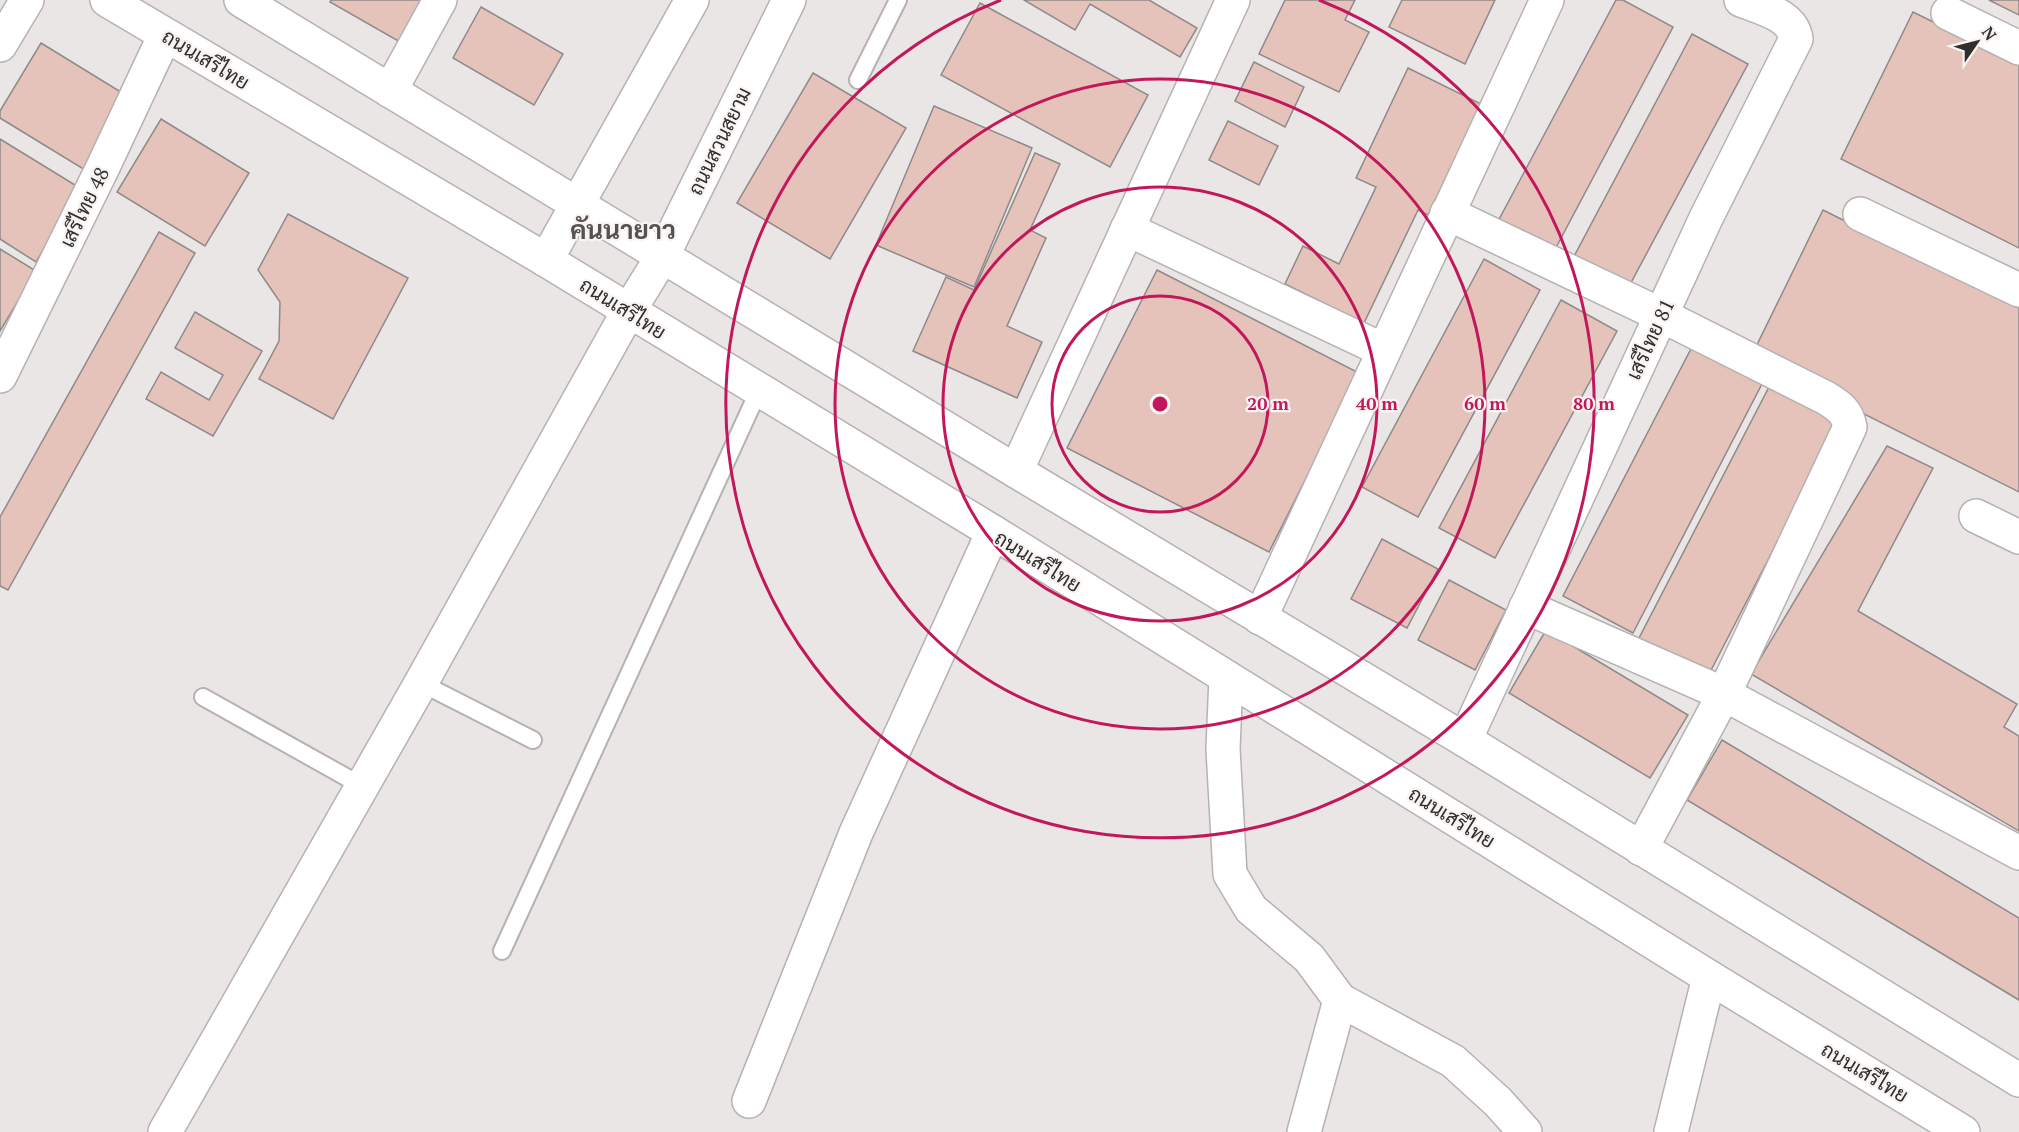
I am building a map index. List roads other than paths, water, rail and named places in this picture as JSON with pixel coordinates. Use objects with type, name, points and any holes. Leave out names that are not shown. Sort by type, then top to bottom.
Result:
[{"type":"street","points":[[0,45],[27,0]]},
{"type":"street","name":"ถนนเสรีไทย","points":[[107,0],[546,260],[993,532],[1963,1132]]},
{"type":"street","points":[[241,0],[1016,471],[1465,740],[2019,1080]]},
{"type":"street","points":[[390,91],[440,0]]},
{"type":"street","points":[[546,260],[692,0]]},
{"type":"street","name":"ถนนสวนสยาม","points":[[165,1132],[421,683],[628,312],[662,256],[789,0]]},
{"type":"street","points":[[1016,471],[1233,0]]},
{"type":"street","points":[[1260,618],[1547,0]]},
{"type":"street","name":"เสรีไทย 81","points":[[1465,740],[1706,218],[1796,39],[1792,27],[1785,19],[1745,1]]},
{"type":"street","points":[[1948,13],[2019,48]]},
{"type":"street","name":"เสรีไทย 48","points":[[0,376],[165,35]]},
{"type":"street","points":[[1447,213],[1661,315],[1826,398],[1843,409],[1848,417],[1850,427],[1724,694],[1641,849]]},
{"type":"street","points":[[1860,214],[2019,290]]},
{"type":"street","points":[[1127,229],[1383,350]]},
{"type":"street","points":[[1976,516],[2019,537]]},
{"type":"street","points":[[749,1101],[856,833],[993,532]]},
{"type":"street","points":[[1526,606],[1724,694],[2019,853]]},
{"type":"street","points":[[1226,677],[1223,749],[1230,874],[1251,909],[1309,958],[1340,1000],[1453,1061],[1498,1102],[1525,1132]]},
{"type":"street","points":[[1671,1132],[1709,977]]},
{"type":"street","points":[[1304,1132],[1340,1000]]},
{"type":"lane","points":[[858,80],[898,0]]},
{"type":"lane","points":[[502,951],[759,390]]},
{"type":"lane","points":[[421,683],[533,740]]},
{"type":"lane","points":[[203,697],[362,786]]},
{"type":"district","name":"คันนายาว","points":[[623,229]]}]
